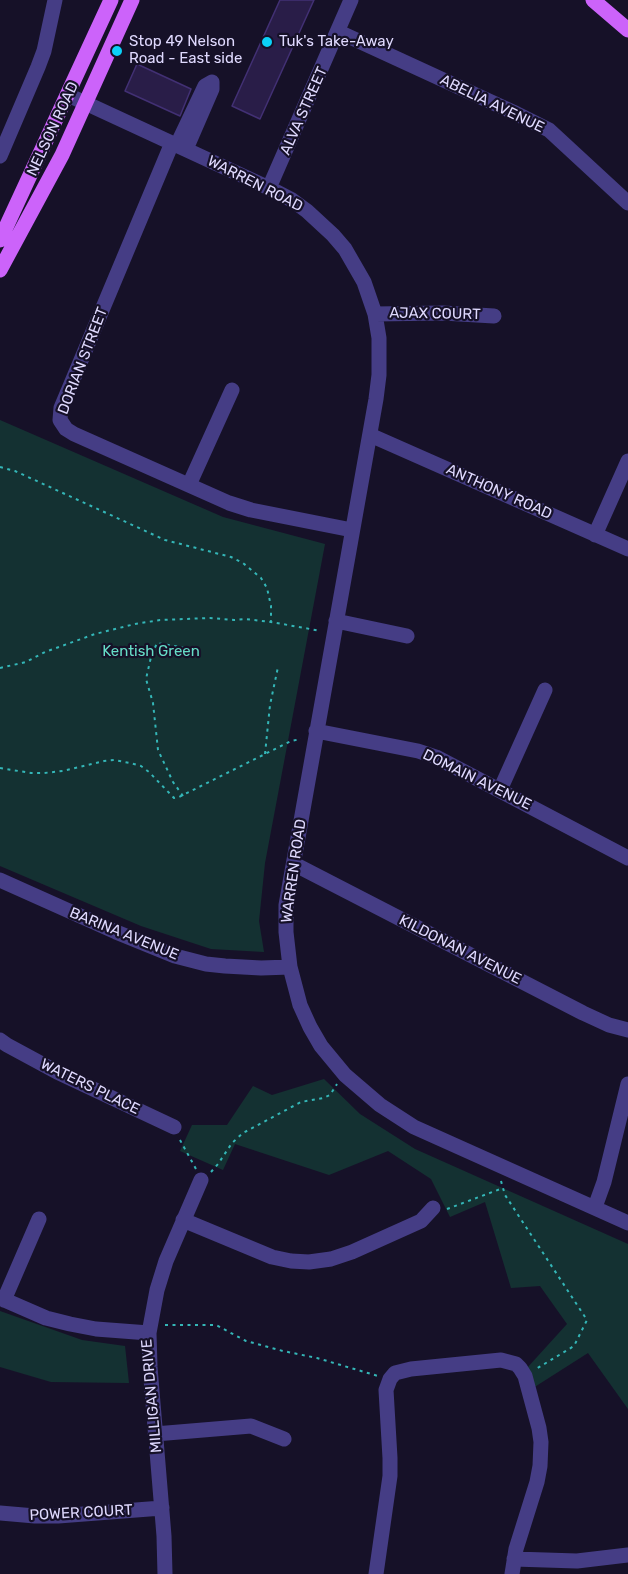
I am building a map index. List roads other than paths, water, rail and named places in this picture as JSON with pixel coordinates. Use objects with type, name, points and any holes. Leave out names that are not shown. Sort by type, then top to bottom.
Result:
[{"type":"main road","name":"NELSON ROAD","points":[[0,270],[9,226],[111,0]]},
{"type":"main road","points":[[99,26],[110,17],[120,0]]},
{"type":"main road","name":"NELSON ROAD","points":[[0,240],[62,154],[132,0]]},
{"type":"main road","points":[[593,0],[628,30]]},
{"type":"street","points":[[0,156],[44,51],[55,0]]},
{"type":"street","name":"ALVA STREET","points":[[269,188],[351,0]]},
{"type":"street","name":"ABELIA AVENUE","points":[[339,32],[549,130],[628,203]]},
{"type":"street","name":"WARREN ROAD","points":[[68,95],[269,188],[308,211],[345,249],[370,296],[375,314],[379,339],[379,375],[370,435],[286,905],[285,920],[290,967],[300,1005],[310,1027],[321,1046],[345,1075],[380,1105],[414,1127],[628,1222]]},
{"type":"street","name":"DORIAN STREET","points":[[178,146],[62,408],[60,420],[66,429],[74,434],[229,503],[251,510],[352,530]]},
{"type":"street","name":"AJAX COURT","points":[[375,314],[443,313],[494,316]]},
{"type":"street","points":[[189,485],[232,390]]},
{"type":"street","name":"ANTHONY ROAD","points":[[370,435],[628,549]]},
{"type":"street","points":[[595,535],[628,461]]},
{"type":"street","points":[[335,627],[407,636]]},
{"type":"street","points":[[500,790],[545,690]]},
{"type":"street","name":"DOMAIN AVENUE","points":[[315,736],[427,754],[628,858]]},
{"type":"street","name":"KILDONAN AVENUE","points":[[294,864],[591,1017],[628,1030]]},
{"type":"street","name":"BARINA AVENUE","points":[[0,880],[175,956],[225,966],[290,967]]},
{"type":"street","name":"WATERS PLACE","points":[[2,1047],[174,1127]]},
{"type":"street","points":[[594,1207],[602,1189],[624,1117],[628,1084]]},
{"type":"street","points":[[149,1329],[162,1273],[201,1180]]},
{"type":"street","points":[[183,1220],[272,1257],[309,1262],[331,1259],[352,1252],[421,1221],[433,1208]]},
{"type":"street","points":[[2,1299],[39,1219]]},
{"type":"street","name":"MILLIGAN DRIVE","points":[[2,1299],[46,1318],[70,1324],[96,1329],[149,1329],[155,1434],[170,1574]]},
{"type":"street","points":[[376,1574],[390,1476],[386,1390],[390,1379],[395,1373],[411,1369],[501,1360],[516,1364],[525,1376],[541,1442],[537,1482],[513,1567],[628,1555]]},
{"type":"street","points":[[155,1434],[251,1426],[284,1439]]},
{"type":"street","name":"POWER COURT","points":[[0,1513],[58,1516],[162,1508]]},
{"type":"place","name":"Tuk's Take-Away","points":[[267,42]]},
{"type":"place","name":"Stop 49 Nelson Road - East side","points":[[117,51]]},
{"type":"park label","name":"Kentish Green","points":[[151,652]]}]
